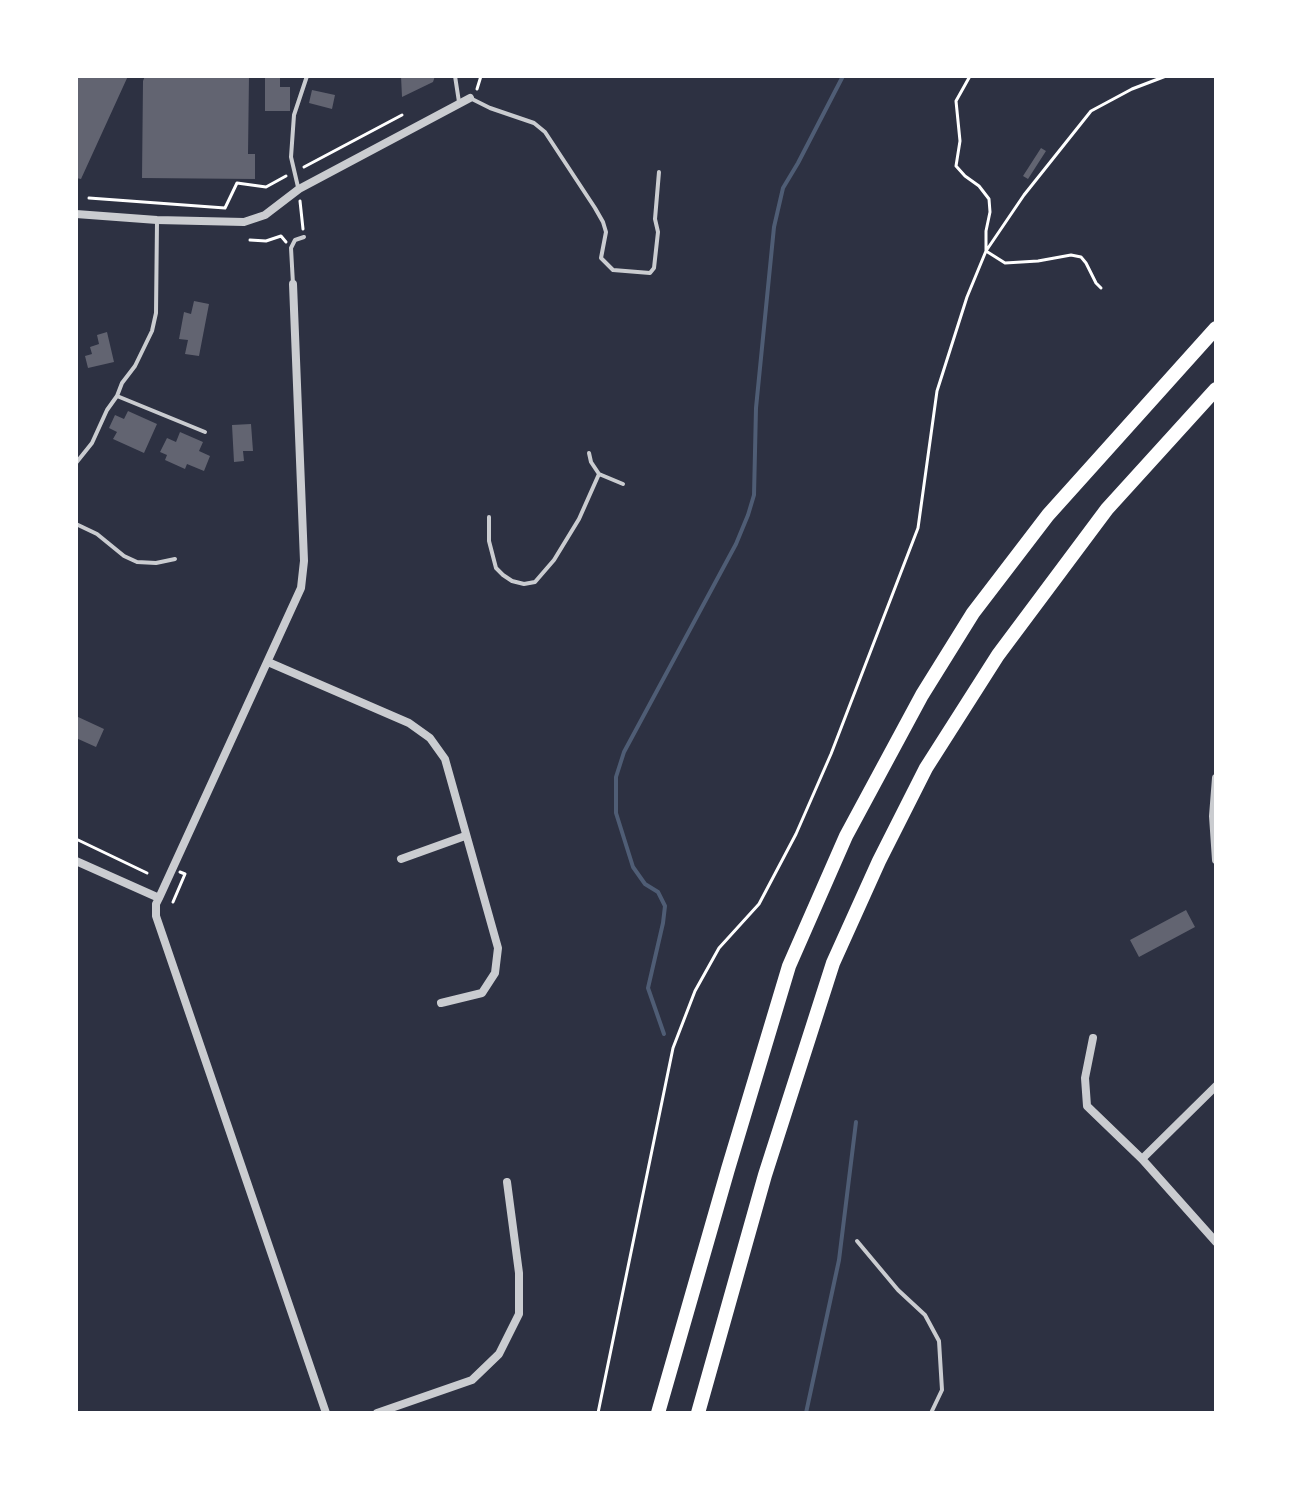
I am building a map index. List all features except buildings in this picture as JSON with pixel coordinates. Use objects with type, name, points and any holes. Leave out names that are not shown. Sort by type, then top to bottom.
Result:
[{"type":"highway","points":[[658,1413],[789,966],[846,836],[922,695],[973,613],[1048,515],[1216,328]]},
{"type":"highway","points":[[698,1413],[765,1175],[833,963],[912,795],[926,768],[1007,643],[1107,509],[1216,389]]},
{"type":"street","points":[[76,214],[244,222],[265,215],[299,189],[470,98]]},
{"type":"street","points":[[293,284],[304,561],[301,588],[155,910],[156,921],[326,1413]]},
{"type":"street","points":[[268,662],[409,723],[430,738],[445,759],[498,948],[495,973],[482,993],[441,1003]]},
{"type":"street","points":[[1216,778],[1213,816],[1216,860]]},
{"type":"street","points":[[401,859],[465,836]]},
{"type":"street","points":[[76,861],[159,898]]},
{"type":"street","points":[[1093,1038],[1085,1078],[1087,1106],[1142,1159],[1216,1242]]},
{"type":"street","points":[[1142,1159],[1216,1086]]},
{"type":"street","points":[[377,1413],[472,1380],[499,1354],[519,1314],[519,1273],[507,1182]]},
{"type":"lane","points":[[299,189],[291,157],[294,115],[307,76]]},
{"type":"lane","points":[[455,76],[459,104]]},
{"type":"lane","points":[[470,98],[534,123],[545,132],[603,222],[606,232],[601,258],[613,270],[650,273],[654,268],[659,172]]},
{"type":"lane","points":[[76,463],[92,443],[155,323],[157,220]]},
{"type":"lane","points":[[293,284],[291,248],[295,240],[304,237]]},
{"type":"lane","points":[[117,396],[205,432]]},
{"type":"lane","points":[[589,453],[599,474],[623,484]]},
{"type":"lane","points":[[489,517],[489,541],[496,568],[512,581],[524,584],[535,582],[554,560],[579,519],[599,474]]},
{"type":"lane","points":[[76,524],[97,534],[124,556],[137,562],[156,563],[175,559]]},
{"type":"lane","points":[[857,1241],[898,1290],[925,1315],[939,1341],[942,1390],[931,1413]]},
{"type":"path","points":[[970,76],[956,101],[960,141],[956,166],[989,199],[986,251]]},
{"type":"path","points":[[598,1413],[673,1048],[695,991],[719,948],[759,904],[796,834],[831,754],[918,528],[937,391],[967,297],[986,251],[1024,195],[1091,111],[1132,89],[1166,76]]},
{"type":"path","points":[[89,198],[225,208],[237,183],[266,187],[402,115]]},
{"type":"path","points":[[299,189],[304,237]]},
{"type":"path","points":[[250,240],[266,241],[281,236],[291,248]]},
{"type":"path","points":[[986,251],[1005,263],[1071,255],[1081,257],[1101,288]]},
{"type":"path","points":[[76,839],[147,873]]},
{"type":"waterway","points":[[664,1034],[648,988],[665,906],[658,892],[645,884],[633,867],[616,813],[616,777],[624,752],[736,544],[748,515],[754,495],[756,408],[774,227],[783,188],[843,76]]},
{"type":"waterway","points":[[806,1413],[839,1260],[856,1122]]}]
